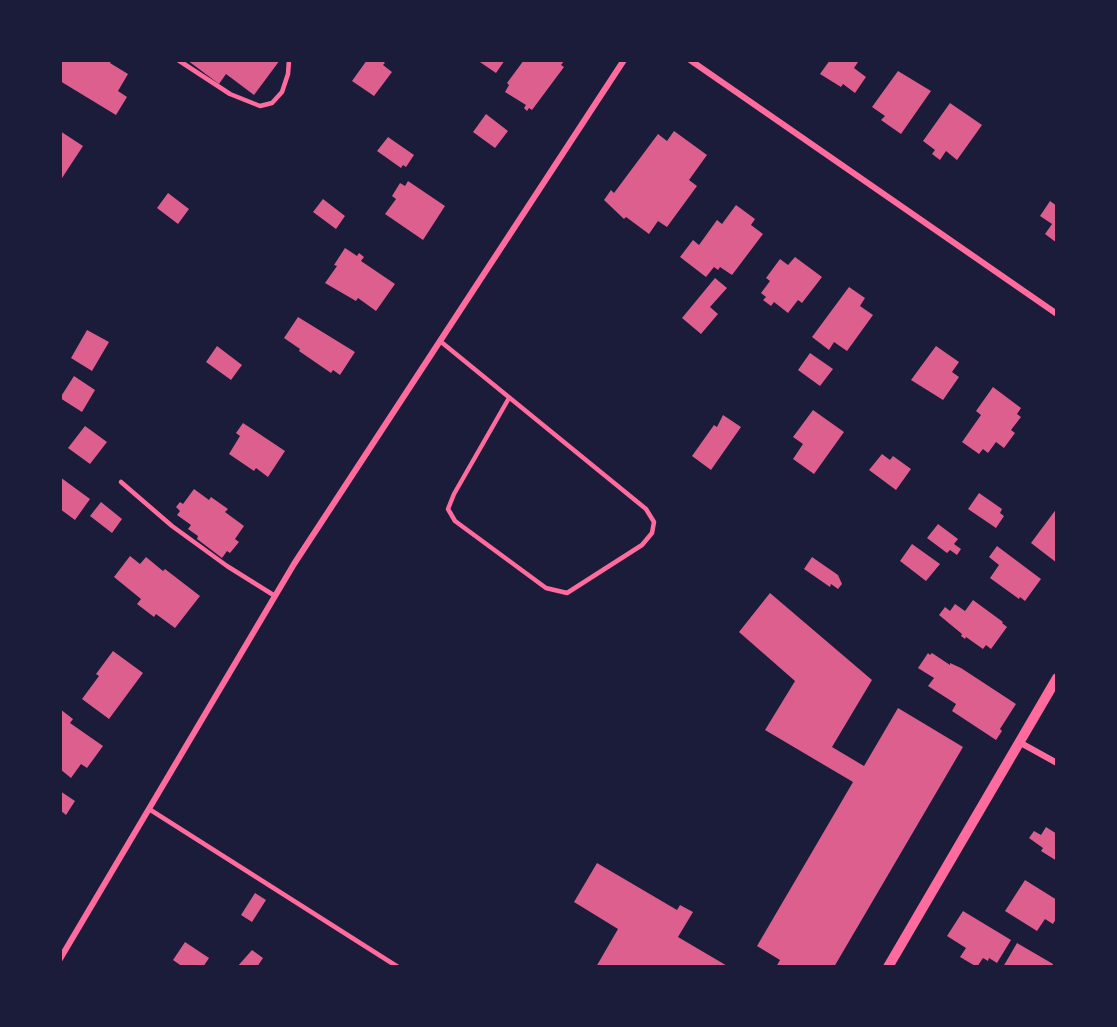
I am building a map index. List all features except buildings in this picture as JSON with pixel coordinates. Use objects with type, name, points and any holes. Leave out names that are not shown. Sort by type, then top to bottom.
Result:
[{"type":"street","points":[[60,959],[275,596],[624,60]]},
{"type":"street","points":[[690,60],[1057,314]]},
{"type":"street","points":[[888,967],[1057,678]]},
{"type":"street","points":[[1019,742],[1057,763]]},
{"type":"lane","points":[[178,60],[230,94],[260,106],[272,103],[282,92],[288,74],[289,60]]},
{"type":"lane","points":[[440,341],[646,509],[654,522],[652,533],[642,545],[567,593],[546,588],[455,521],[448,509],[454,494],[509,398]]},
{"type":"lane","points":[[121,482],[172,526],[275,596]]},
{"type":"lane","points":[[149,809],[398,967]]}]
